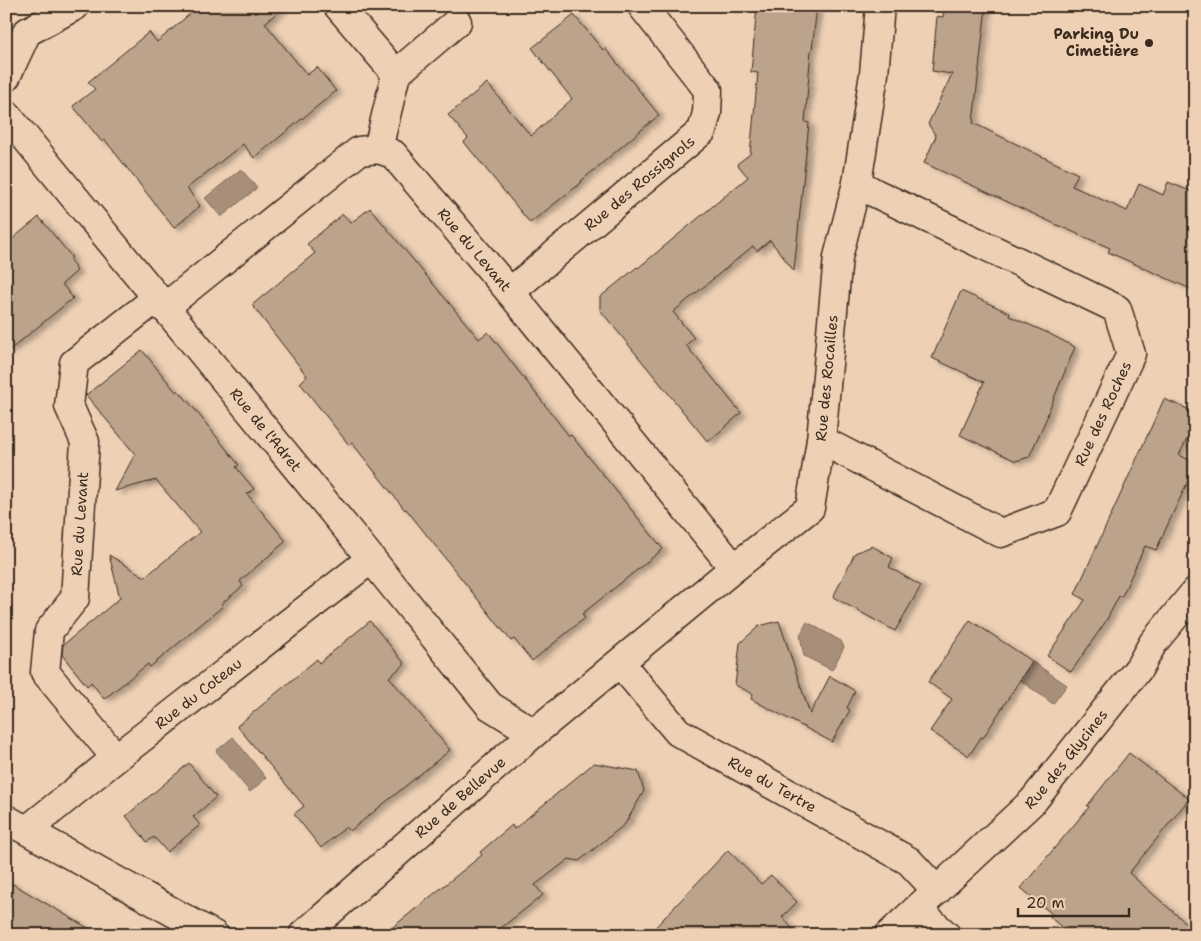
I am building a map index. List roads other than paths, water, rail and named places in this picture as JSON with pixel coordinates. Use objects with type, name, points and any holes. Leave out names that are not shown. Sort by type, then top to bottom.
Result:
[{"type":"street","points":[[6,77],[27,32],[75,6]]},
{"type":"street","points":[[338,6],[396,74]]},
{"type":"street","name":"Rue des Rossignols","points":[[510,292],[702,131],[707,113],[708,90],[642,6]]},
{"type":"street","name":"Rue des Rocailles","points":[[620,663],[734,568],[810,508],[821,440],[838,257],[857,183],[874,74],[880,6]]},
{"type":"street","points":[[378,149],[396,74],[457,22]]},
{"type":"street","name":"Rue de l'Adret","points":[[6,114],[490,706],[534,733]]},
{"type":"street","name":"Rue du Levant","points":[[116,758],[45,672],[49,631],[75,598],[84,442],[69,406],[74,363],[160,303],[359,151],[378,149],[393,154],[510,292],[734,568]]},
{"type":"street","name":"Rue des Roches","points":[[821,440],[1001,533],[1057,512],[1131,354],[1118,309],[857,183]]},
{"type":"street","name":"Rue du Coteau","points":[[17,825],[116,758],[371,559]]},
{"type":"street","name":"Rue des Glycines","points":[[889,935],[1033,801],[1139,668],[1153,643],[1195,592]]},
{"type":"street","name":"Rue de Bellevue","points":[[302,935],[534,733],[620,663]]},
{"type":"street","name":"Rue du Tertre","points":[[620,663],[678,732],[909,861],[946,935]]},
{"type":"street","points":[[17,825],[214,935]]},
{"type":"place","name":"Parking Du Cimetière","points":[[1149,43]]}]
